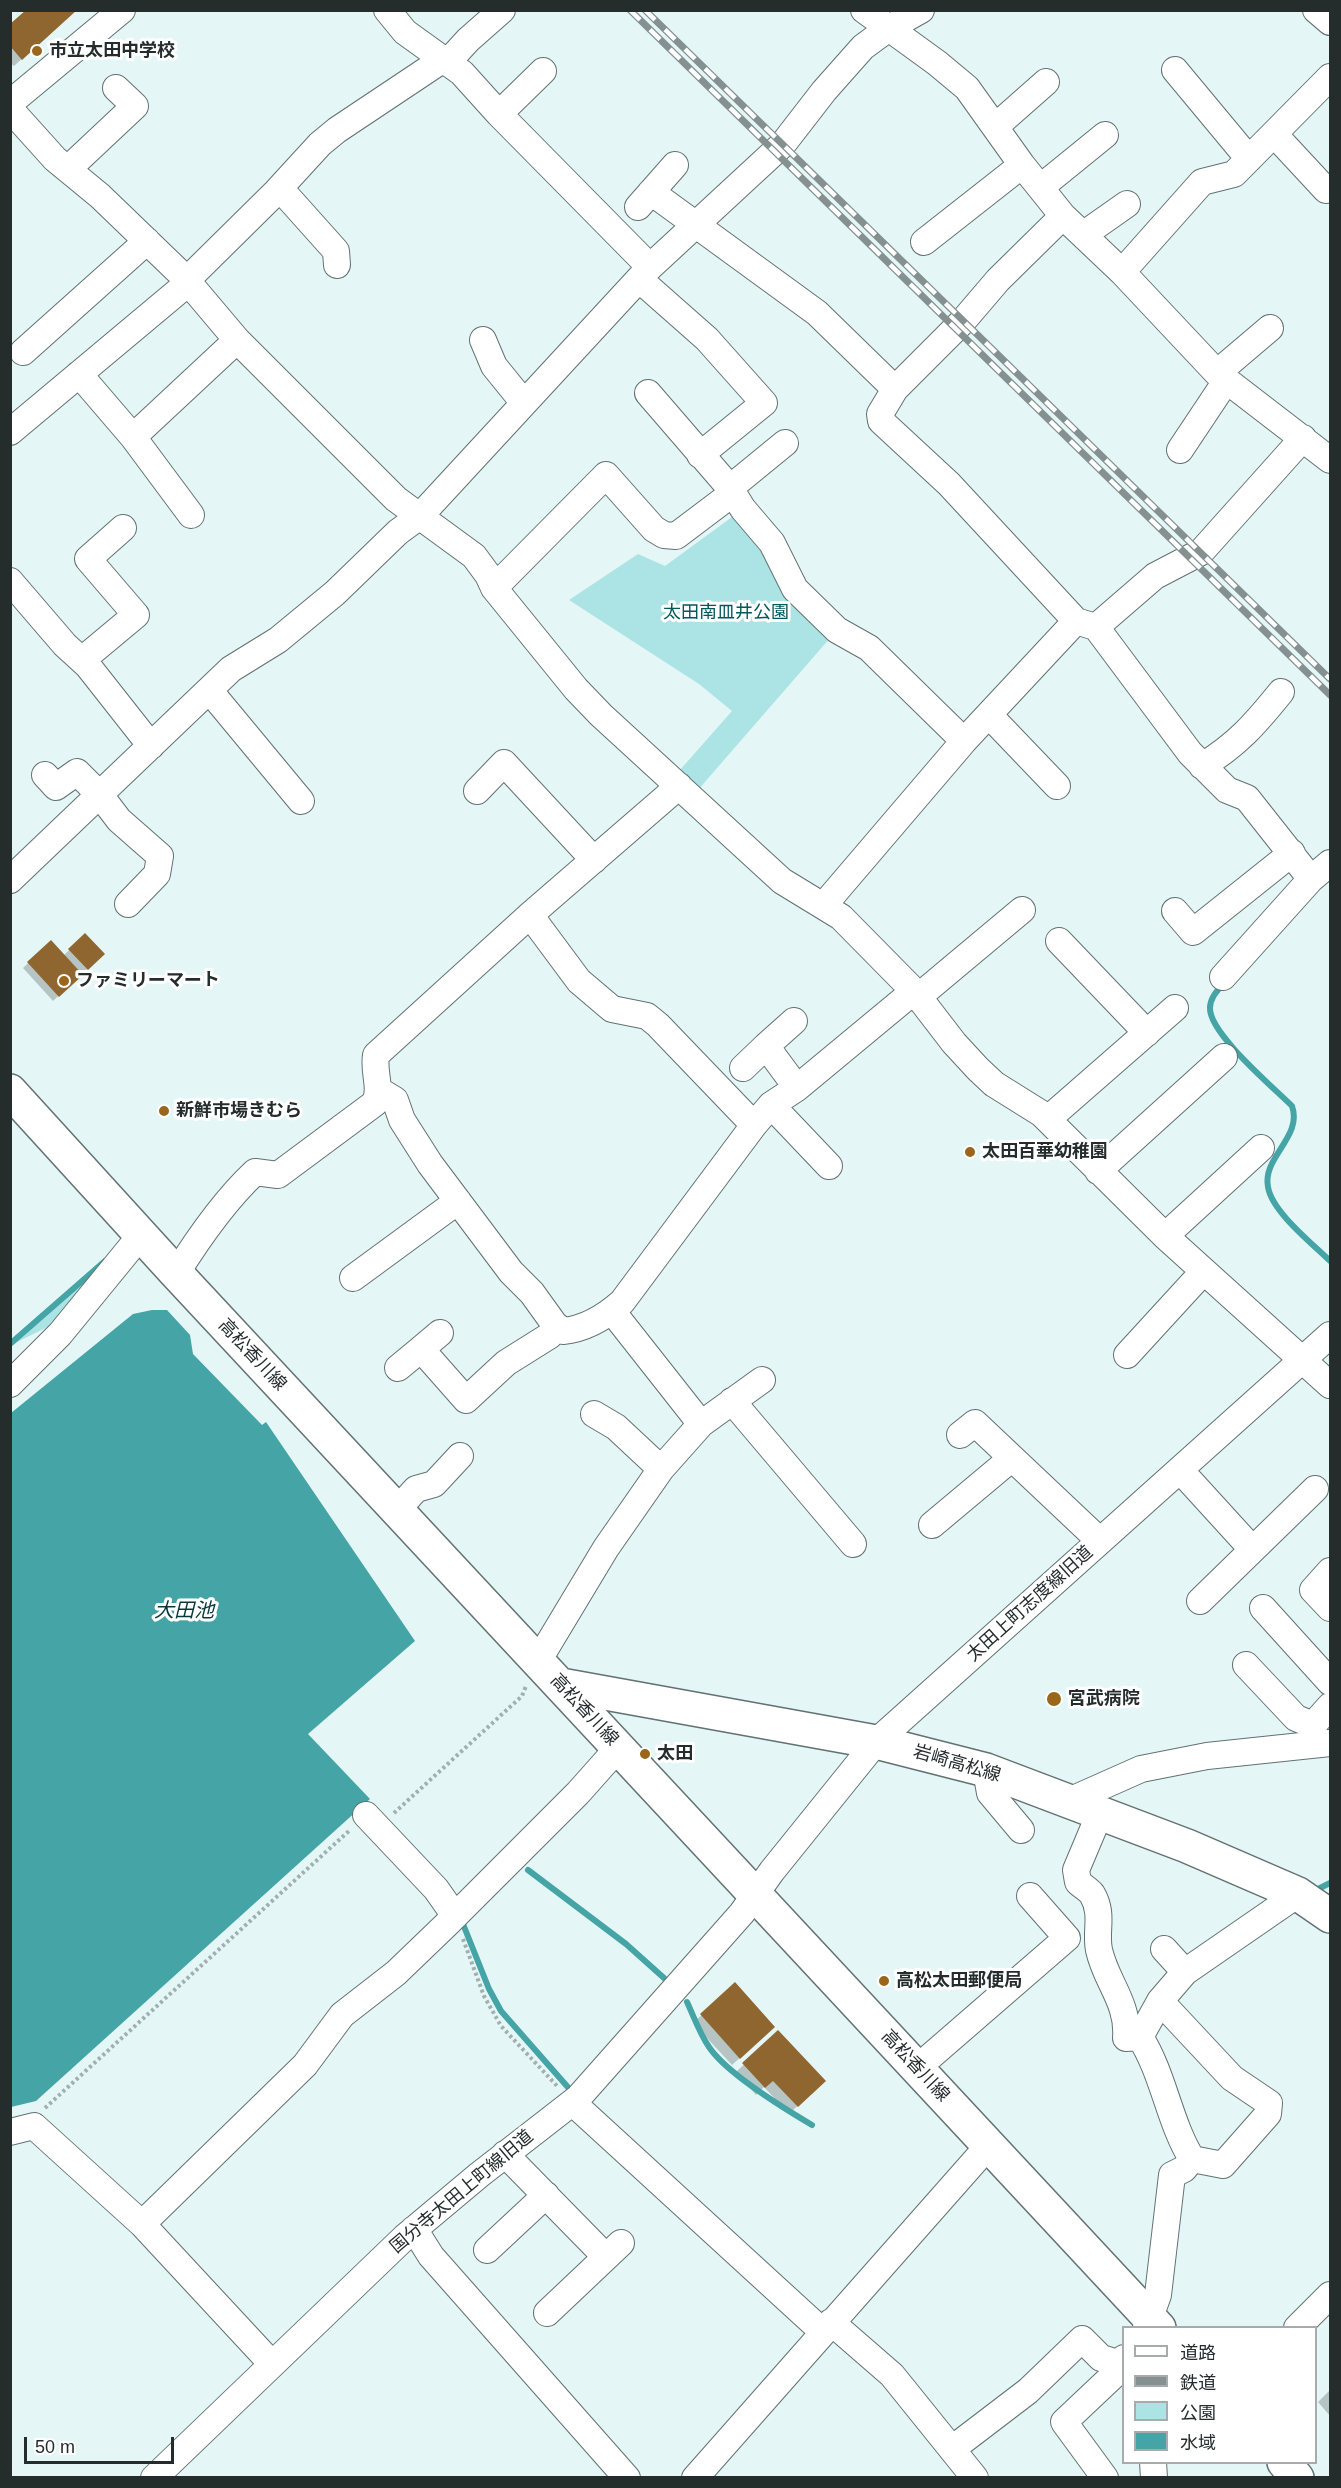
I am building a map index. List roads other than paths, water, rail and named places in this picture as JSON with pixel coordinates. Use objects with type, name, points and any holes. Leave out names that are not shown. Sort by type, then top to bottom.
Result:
[{"type":"main road","name":"高松香川線","points":[[10,1091],[176,1274],[989,2145],[1148,2322]]},
{"type":"main road","name":"岩崎高松線","points":[[561,1685],[876,1742],[986,1770],[1187,1846],[1318,1902]]},
{"type":"main road","points":[[1285,2464],[1297,2478]]},
{"type":"street","points":[[10,103],[122,10]]},
{"type":"street","points":[[387,10],[405,32],[462,73],[764,403],[700,456]]},
{"type":"street","points":[[10,432],[188,283],[194,273],[276,192],[320,144],[337,130],[444,61],[501,10]]},
{"type":"street","points":[[864,10],[967,88],[1022,165],[1063,216],[1122,272],[1221,377],[1330,460]]},
{"type":"street","points":[[10,880],[231,669],[278,640],[335,593],[398,532],[420,516],[644,273],[783,144],[824,91],[863,47],[889,28],[921,10]]},
{"type":"street","points":[[1316,10],[1330,22]]},
{"type":"street","points":[[1175,70],[1249,159]]},
{"type":"street","points":[[499,114],[543,71]]},
{"type":"street","points":[[1122,272],[1202,182],[1234,174],[1330,77]]},
{"type":"street","points":[[995,127],[1046,82]]},
{"type":"street","points":[[68,169],[135,106],[116,88]]},
{"type":"street","points":[[10,109],[68,169],[147,241],[188,283],[237,340],[396,499],[474,556],[488,575],[494,588],[576,689],[601,715],[782,881],[841,917],[916,994],[978,1069],[994,1084],[1048,1119],[1164,1236],[1304,1359],[1330,1385]]},
{"type":"street","points":[[1274,134],[1326,190]]},
{"type":"street","points":[[1041,187],[1105,135]]},
{"type":"street","points":[[675,165],[645,199],[695,225],[818,313],[896,389]]},
{"type":"street","points":[[924,242],[1022,165]]},
{"type":"street","points":[[276,192],[285,194],[336,251],[337,266]]},
{"type":"street","points":[[1083,235],[1127,204]]},
{"type":"street","points":[[1063,216],[998,280],[963,321],[896,389],[880,414],[881,421],[949,484],[1086,624],[1190,753],[1227,790],[1247,798],[1311,879]]},
{"type":"street","points":[[23,352],[147,241]]},
{"type":"street","points":[[1180,450],[1221,377],[1270,328]]},
{"type":"street","points":[[133,437],[237,340]]},
{"type":"street","points":[[483,340],[494,366],[524,403]]},
{"type":"street","points":[[79,374],[133,437],[191,515]]},
{"type":"street","points":[[648,393],[732,491],[743,509],[772,543],[795,589],[837,630],[869,648],[964,741]]},
{"type":"street","points":[[824,905],[964,741],[989,715],[1086,624],[1155,576],[1201,552],[1303,438]]},
{"type":"street","points":[[494,588],[606,475],[654,529],[664,535],[676,536],[732,491],[785,443]]},
{"type":"street","points":[[82,660],[136,615],[88,559],[123,528]]},
{"type":"street","points":[[10,581],[65,645],[82,660],[151,746]]},
{"type":"street","points":[[209,690],[301,801]]},
{"type":"street","points":[[1202,766],[1226,752],[1259,720],[1281,692]]},
{"type":"street","points":[[989,715],[1057,786]]},
{"type":"street","points":[[477,791],[504,763],[594,860]]},
{"type":"street","points":[[45,774],[56,787],[77,772],[100,795],[119,820],[160,856],[157,874],[128,904]]},
{"type":"street","points":[[176,1274],[198,1238],[242,1184],[255,1172],[278,1175],[375,1103],[380,1091],[374,1069],[376,1055],[530,915],[679,786]]},
{"type":"street","points":[[1175,911],[1193,932],[1292,854]]},
{"type":"street","points":[[1223,977],[1311,879],[1330,862]]},
{"type":"street","points":[[380,1091],[395,1100],[402,1120],[430,1164],[510,1272],[532,1293],[558,1327],[563,1331],[573,1330],[593,1322],[622,1302],[771,1105],[797,1088],[1022,910]]},
{"type":"street","points":[[530,915],[579,981],[612,1009],[647,1016],[658,1025],[754,1125]]},
{"type":"street","points":[[1059,940],[1147,1033]]},
{"type":"street","points":[[1048,1119],[1174,1008]]},
{"type":"street","points":[[743,1068],[794,1021]]},
{"type":"street","points":[[766,1046],[797,1088]]},
{"type":"street","points":[[1098,1171],[1224,1057]]},
{"type":"street","points":[[771,1105],[829,1166]]},
{"type":"street","points":[[1164,1236],[1261,1148]]},
{"type":"street","points":[[353,1278],[458,1201]]},
{"type":"street","points":[[10,1384],[60,1334],[141,1235]]},
{"type":"street","points":[[1127,1355],[1204,1271]]},
{"type":"street","points":[[612,1311],[701,1424]]},
{"type":"street","points":[[398,1368],[430,1341],[466,1400],[506,1363],[549,1336],[558,1327]]},
{"type":"street","name":"太田上町志度線旧道","points":[[754,1894],[876,1742],[1330,1335]]},
{"type":"street","points":[[538,1661],[606,1548],[661,1468],[701,1424],[762,1380]]},
{"type":"street","points":[[732,1401],[854,1544]]},
{"type":"street","points":[[594,1414],[616,1427],[661,1468]]},
{"type":"street","points":[[960,1435],[975,1423],[1100,1541]]},
{"type":"street","points":[[397,1510],[417,1489],[435,1484],[460,1456]]},
{"type":"street","points":[[932,1525],[1012,1458]]},
{"type":"street","points":[[1180,1470],[1252,1549]]},
{"type":"street","points":[[1200,1600],[1315,1489]]},
{"type":"street","points":[[1330,1570],[1313,1590],[1330,1608]]},
{"type":"street","points":[[1263,1608],[1330,1682]]},
{"type":"street","points":[[1246,1665],[1296,1718],[1320,1737]]},
{"type":"street","points":[[1320,1737],[1330,1706]]},
{"type":"street","points":[[1069,1801],[1142,1769],[1320,1737]]},
{"type":"street","points":[[142,2224],[305,2065],[342,2015],[396,1973],[452,1920],[578,1793],[618,1748]]},
{"type":"street","points":[[986,1770],[990,1793],[1021,1830]]},
{"type":"street","points":[[1100,1813],[1076,1870],[1078,1882],[1092,1893],[1096,1906],[1100,1922],[1098,1948],[1125,2010],[1126,2038],[1143,2041]]},
{"type":"street","points":[[366,1815],[435,1888],[452,1920]]},
{"type":"street","name":"国分寺太田上町線旧道","points":[[154,2478],[414,2229],[505,2154],[577,2099],[742,1913],[754,1894]]},
{"type":"street","points":[[917,2068],[1067,1938],[1030,1896]]},
{"type":"street","points":[[1184,2167],[1180,2140],[1163,2087],[1143,2041],[1160,2001],[1185,1972],[1318,1902]]},
{"type":"street","points":[[1164,1948],[1185,1972]]},
{"type":"street","points":[[1148,2322],[1158,2295],[1172,2175],[1184,2167],[1223,2165],[1268,2114],[1269,2103],[1232,2078],[1160,2001]]},
{"type":"street","points":[[577,2099],[827,2327],[892,2376],[975,2478]]},
{"type":"street","points":[[22,2129],[142,2224],[272,2364]]},
{"type":"street","points":[[695,2478],[989,2145]]},
{"type":"street","points":[[505,2154],[546,2195],[614,2250],[547,2313]]},
{"type":"street","points":[[487,2250],[546,2195]]},
{"type":"street","points":[[414,2229],[431,2256],[627,2478]]},
{"type":"street","points":[[1299,2326],[1330,2295]]},
{"type":"street","points":[[952,2449],[1028,2391],[1082,2339],[1101,2358],[1122,2361],[1117,2372],[1064,2422],[1105,2478]]},
{"type":"water","name":"大田池","points":[[167,1310],[190,1335],[193,1354],[262,1425],[266,1422],[415,1641],[308,1734],[370,1799],[36,2101],[11,2107],[11,1413],[133,1314]]},
{"type":"waterway","points":[[1223,984],[1211,1001],[1212,1019],[1230,1045],[1292,1106],[1294,1117],[1292,1128],[1268,1176],[1271,1197],[1285,1217],[1330,1261]]},
{"type":"waterway","points":[[10,1344],[105,1261]]},
{"type":"waterway","points":[[528,1870],[626,1944],[664,1978]]},
{"type":"waterway","points":[[1312,1892],[1330,1883]]},
{"type":"waterway","points":[[463,1924],[489,1989],[501,2011],[573,2093]]},
{"type":"waterway","points":[[687,2002],[703,2037],[717,2057],[757,2090],[812,2125]]},
{"type":"railway","points":[[630,10],[1330,695]]},
{"type":"railway","points":[[645,10],[1330,679]]},
{"type":"place","name":"市立太田中学校","points":[[37,51]]},
{"type":"place","name":"ファミリーマート","points":[[64,981]]},
{"type":"place","name":"新鮮市場きむら","points":[[164,1111]]},
{"type":"place","name":"太田百華幼稚園","points":[[970,1152]]},
{"type":"place","name":"宮武病院","points":[[1054,1699]]},
{"type":"place","name":"太田","points":[[645,1754]]},
{"type":"place","name":"高松太田郵便局","points":[[884,1981]]},
{"type":"park label","name":"太田南皿井公園","points":[[726,613]]}]
